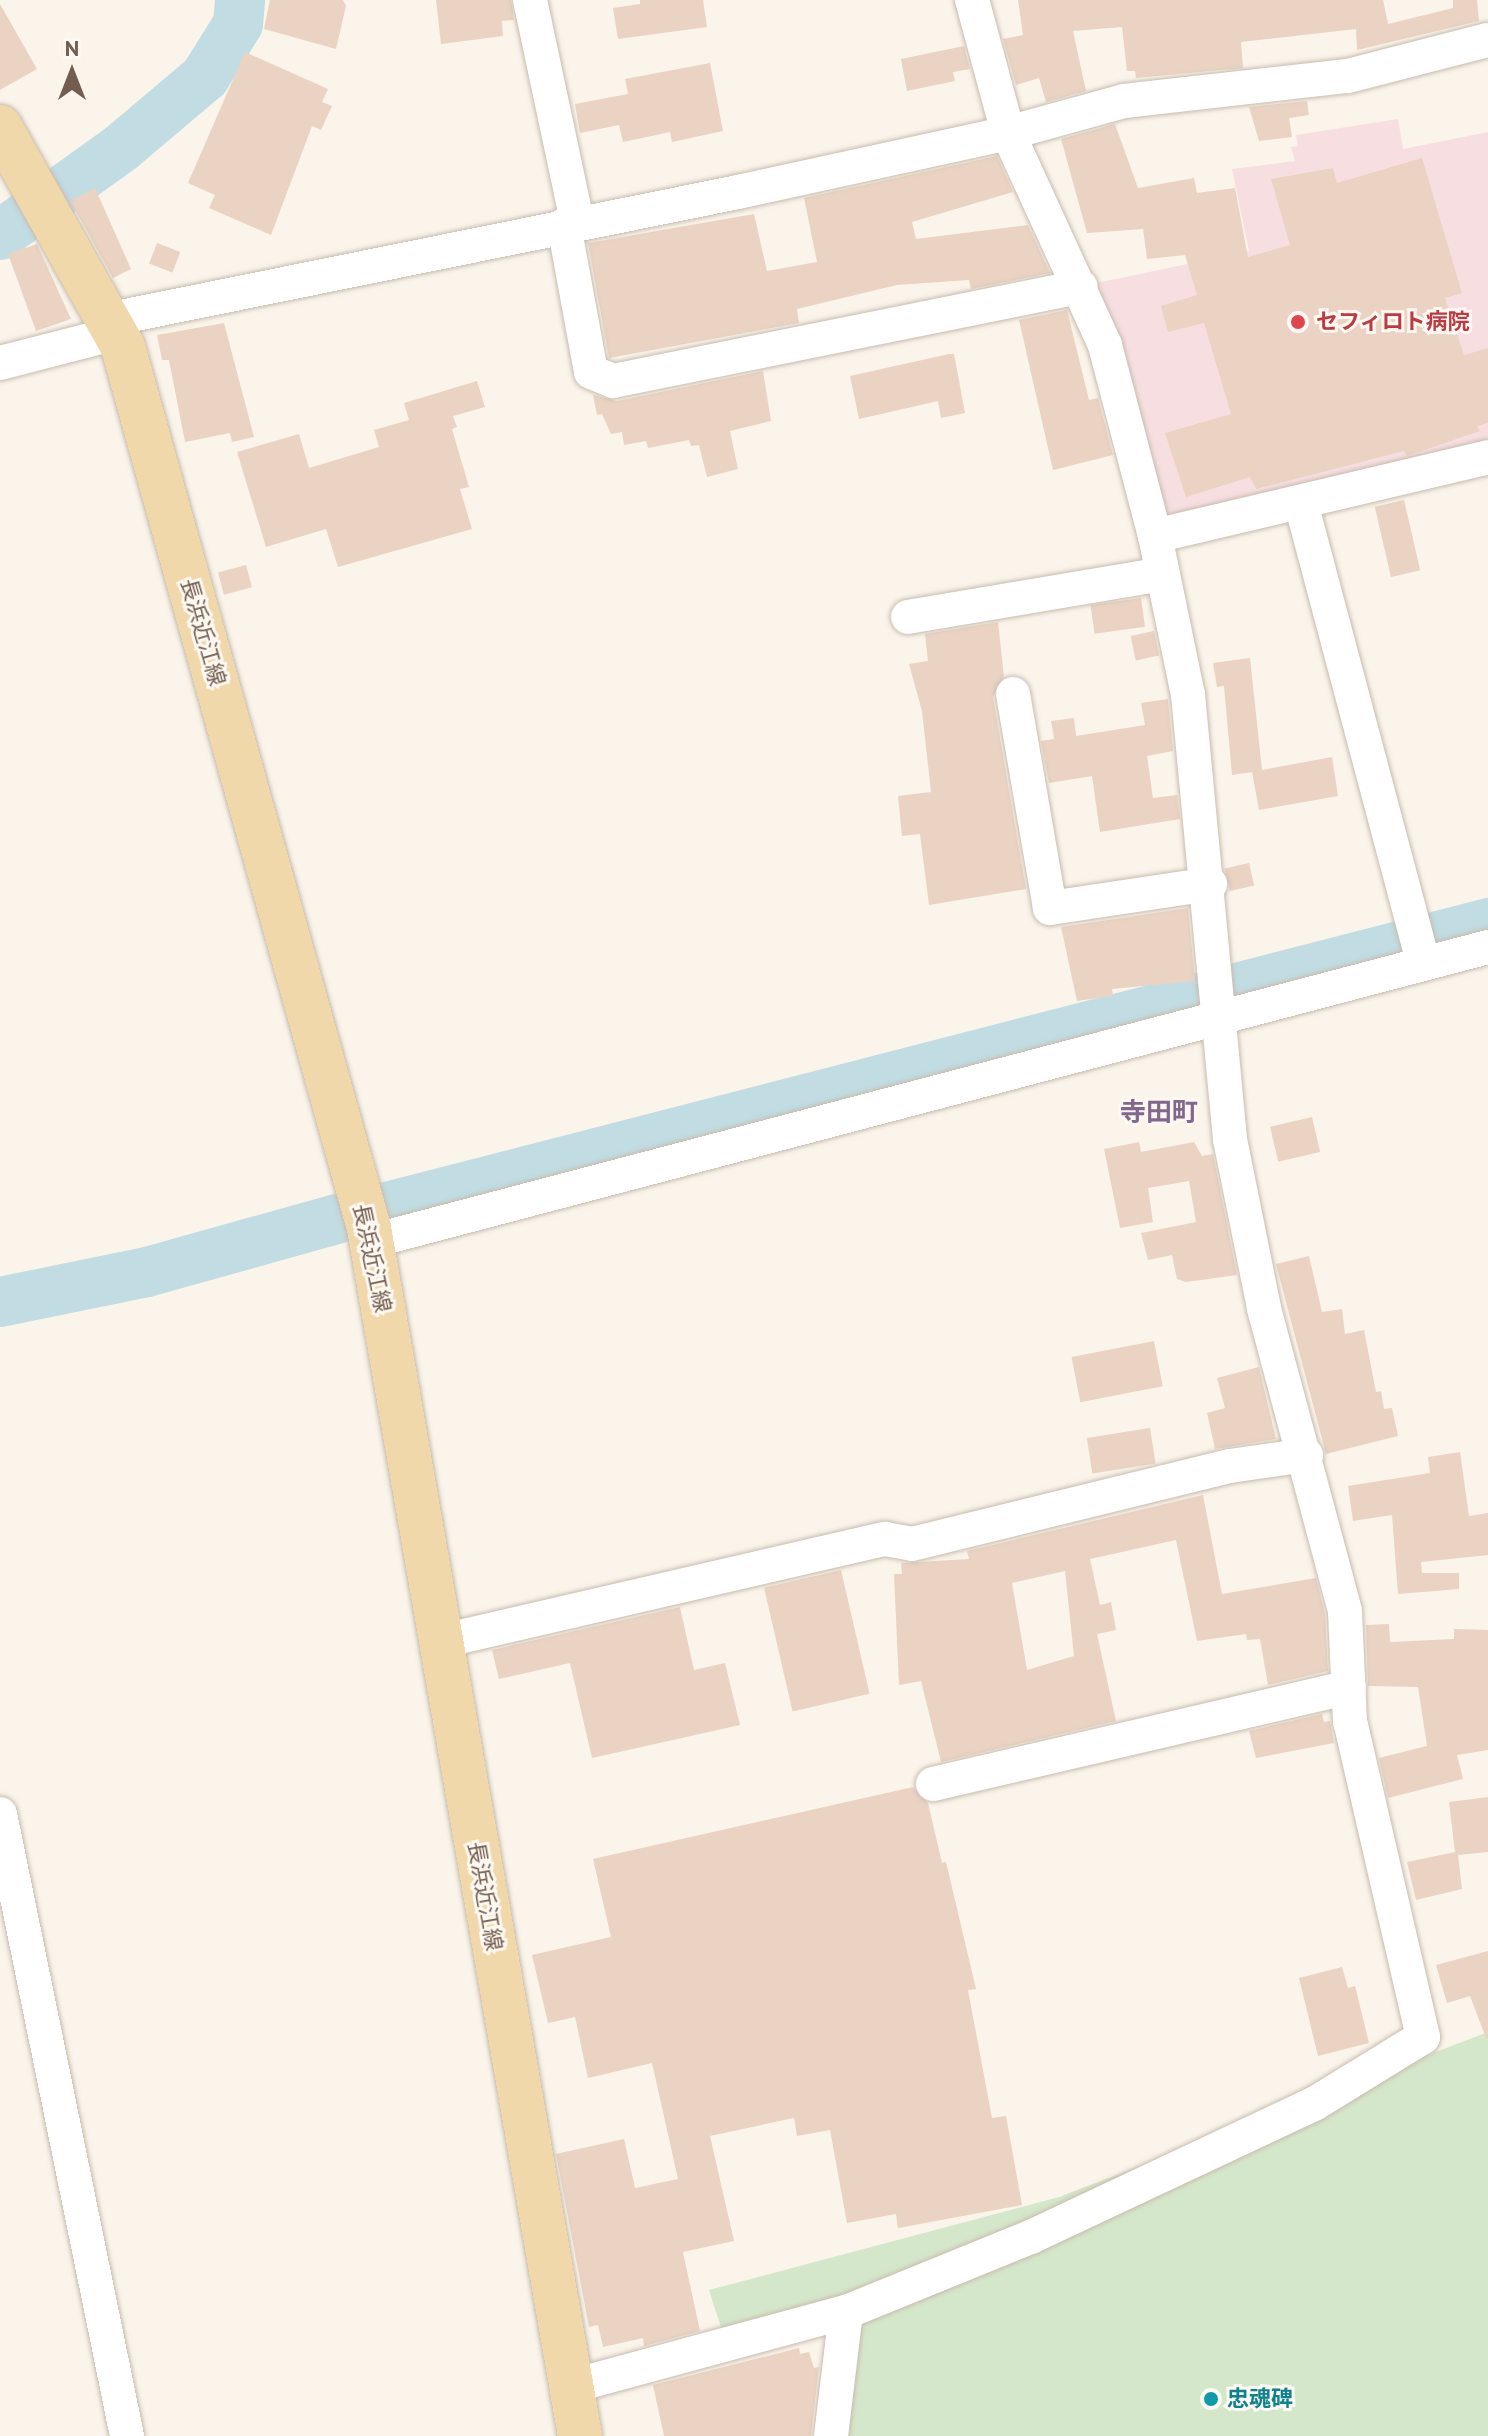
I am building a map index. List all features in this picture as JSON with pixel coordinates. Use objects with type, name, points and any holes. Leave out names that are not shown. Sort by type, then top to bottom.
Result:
[{"type":"main road","name":"長浜近江線","points":[[0,127],[114,326],[372,1241],[569,2387],[580,2436]]},
{"type":"street","points":[[530,0],[570,223],[591,372],[613,381],[1081,287]]},
{"type":"street","points":[[569,2387],[846,2312],[1031,2237],[1300,2111],[1423,2037],[1350,1722],[1345,1611],[1306,1455],[1264,1308],[1230,1139],[1210,884],[1188,695],[1155,536],[1105,345],[1008,133],[972,0]]},
{"type":"street","points":[[0,363],[114,326],[570,223],[1008,133],[1124,101],[1348,76],[1488,41]]},
{"type":"street","points":[[1155,536],[1488,457]]},
{"type":"street","points":[[1301,503],[1419,949]]},
{"type":"street","points":[[908,617],[1162,574]]},
{"type":"street","points":[[1013,694],[1050,908],[1210,884]]},
{"type":"street","points":[[372,1241],[1219,1001],[1419,949],[1488,947]]},
{"type":"street","points":[[442,1641],[885,1539],[912,1544],[1230,1466],[1306,1455]]},
{"type":"street","points":[[933,1784],[1349,1687]]},
{"type":"street","points":[[0,1814],[127,2436]]},
{"type":"street","points":[[831,2436],[846,2312]]},
{"type":"shaded area","name":"セフィロト病院","points":[[1398,119],[1403,149],[1488,132],[1488,443],[1164,525],[1092,284],[1249,251],[1232,169],[1295,161],[1291,147],[1298,146],[1296,135]]},
{"type":"green space","points":[[1488,2032],[1488,2436],[843,2436],[856,2295],[722,2331],[709,2290],[1059,2197]]},
{"type":"building","points":[[270,0],[343,0],[346,6],[336,49],[264,29]]},
{"type":"building","points":[[436,0],[511,0],[514,20],[502,21],[503,36],[441,44]]},
{"type":"building","points":[[640,0],[703,0],[707,27],[618,39],[613,8],[640,4]]},
{"type":"building","points":[[1018,0],[1383,0],[1388,24],[1453,8],[1453,0],[1477,0],[1479,21],[1357,50],[1356,29],[1241,42],[1243,68],[1136,78],[1135,71],[1127,71],[1122,27],[1073,31],[1086,91],[1046,102],[1039,78],[1016,85],[1003,39],[1023,35]]},
{"type":"building","points":[[0,4],[37,69],[0,90]]},
{"type":"building","points":[[964,46],[970,69],[953,72],[955,81],[907,91],[901,59]]},
{"type":"building","points":[[245,52],[328,89],[322,102],[332,106],[321,130],[312,126],[271,235],[209,208],[215,195],[188,183]]},
{"type":"building","points":[[710,63],[723,131],[672,142],[670,132],[623,142],[619,125],[580,133],[575,104],[628,94],[625,79]]},
{"type":"building","points":[[1307,101],[1309,115],[1289,118],[1292,137],[1259,141],[1249,107]]},
{"type":"building","name":"セフィロト病院","points":[[1115,124],[1138,188],[1194,178],[1197,193],[1235,188],[1248,257],[1290,245],[1271,179],[1333,168],[1337,183],[1422,158],[1462,293],[1445,298],[1464,355],[1488,348],[1488,423],[1477,426],[1480,431],[1407,456],[1404,451],[1256,489],[1250,477],[1186,497],[1165,433],[1231,414],[1204,323],[1168,332],[1161,306],[1197,295],[1185,255],[1147,259],[1143,229],[1087,233],[1061,139]]},
{"type":"building","points":[[997,156],[1013,192],[912,222],[916,239],[1028,225],[1050,273],[971,289],[969,280],[897,285],[797,309],[799,323],[609,358],[588,243],[754,214],[767,271],[817,262],[804,198]]},
{"type":"building","points":[[95,188],[131,269],[113,278],[70,201]]},
{"type":"building","points":[[157,243],[180,252],[172,272],[149,264]]},
{"type":"building","points":[[37,244],[71,319],[36,331],[8,254]]},
{"type":"building","points":[[1067,310],[1089,400],[1098,398],[1113,455],[1053,470],[1019,320]]},
{"type":"building","points":[[224,323],[254,437],[232,442],[230,433],[185,442],[169,360],[162,360],[157,335]]},
{"type":"building","points":[[954,354],[965,413],[941,418],[938,401],[859,419],[850,376]]},
{"type":"building","points":[[763,371],[771,421],[730,431],[738,469],[707,477],[699,445],[691,446],[689,440],[648,448],[646,441],[624,445],[622,432],[611,434],[602,414],[597,415],[593,395],[617,401]]},
{"type":"building","points":[[477,381],[485,407],[453,416],[457,427],[452,429],[469,487],[460,489],[472,529],[338,567],[326,529],[266,547],[237,452],[299,434],[309,468],[379,447],[374,430],[409,420],[404,403]]},
{"type":"building","points":[[1404,500],[1420,570],[1391,577],[1375,507]]},
{"type":"building","points":[[246,565],[252,587],[224,595],[218,573]]},
{"type":"building","points":[[1141,598],[1145,627],[1095,634],[1090,605]]},
{"type":"building","points":[[998,622],[1004,677],[993,697],[1026,889],[929,905],[920,834],[902,836],[898,796],[931,792],[922,711],[909,664],[928,661],[925,634]]},
{"type":"building","points":[[1154,631],[1159,655],[1136,660],[1131,636]]},
{"type":"building","points":[[1250,658],[1262,770],[1332,757],[1338,796],[1259,810],[1252,772],[1232,775],[1224,686],[1217,687],[1213,663]]},
{"type":"building","points":[[1168,699],[1173,751],[1147,756],[1153,798],[1177,795],[1180,819],[1100,832],[1092,776],[1049,783],[1041,741],[1054,739],[1051,721],[1074,718],[1076,736],[1145,725],[1141,703]]},
{"type":"building","points":[[1249,863],[1254,885],[1230,891],[1225,869]]},
{"type":"building","points":[[1188,908],[1195,981],[1112,989],[1113,996],[1077,1001],[1061,927]]},
{"type":"building","points":[[1312,1117],[1320,1152],[1278,1162],[1270,1127]]},
{"type":"building","points":[[1139,1142],[1141,1152],[1194,1142],[1202,1156],[1213,1154],[1237,1275],[1186,1282],[1177,1279],[1172,1255],[1148,1260],[1141,1233],[1196,1222],[1189,1181],[1148,1188],[1153,1222],[1120,1228],[1104,1149]]},
{"type":"building","points":[[1309,1256],[1322,1312],[1342,1309],[1345,1334],[1364,1330],[1376,1392],[1381,1391],[1384,1409],[1392,1408],[1398,1436],[1326,1454],[1276,1264]]},
{"type":"building","points":[[1154,1341],[1163,1386],[1080,1402],[1072,1357]]},
{"type":"building","points":[[1259,1367],[1276,1439],[1215,1449],[1207,1413],[1225,1408],[1217,1378]]},
{"type":"building","points":[[1150,1428],[1156,1464],[1092,1474],[1087,1438]]},
{"type":"building","points":[[1460,1452],[1469,1516],[1488,1513],[1488,1555],[1421,1562],[1422,1573],[1459,1573],[1459,1589],[1398,1594],[1392,1515],[1353,1521],[1348,1486],[1430,1473],[1428,1457]]},
{"type":"building","points":[[1203,1495],[1222,1594],[1316,1578],[1325,1614],[1328,1671],[1268,1685],[1260,1639],[1247,1640],[1246,1634],[1197,1641],[1176,1540],[1090,1559],[1100,1605],[1111,1602],[1116,1630],[1097,1634],[1116,1721],[941,1762],[921,1681],[899,1685],[894,1574],[902,1574],[901,1563],[969,1559],[967,1551]],"holes":[[[1065,1571],[1074,1656],[1027,1670],[1012,1583]]]},
{"type":"building","points":[[841,1570],[870,1694],[793,1712],[764,1588]]},
{"type":"building","points":[[680,1607],[694,1670],[725,1663],[740,1725],[592,1758],[570,1663],[499,1679],[492,1650]]},
{"type":"building","points":[[1389,1624],[1390,1642],[1454,1639],[1454,1629],[1488,1630],[1488,1750],[1457,1755],[1463,1779],[1388,1798],[1379,1758],[1427,1746],[1418,1687],[1368,1686],[1366,1625]]},
{"type":"building","points":[[1322,1714],[1324,1722],[1330,1721],[1334,1743],[1256,1758],[1249,1731]]},
{"type":"building","points":[[913,1787],[928,1803],[942,1863],[946,1862],[976,1989],[968,1990],[992,2118],[1006,2116],[1022,2205],[898,2228],[896,2214],[847,2223],[830,2130],[797,2136],[794,2118],[710,2136],[734,2241],[683,2252],[700,2331],[644,2346],[643,2338],[603,2347],[598,2325],[589,2327],[556,2154],[624,2139],[635,2188],[678,2179],[652,2063],[588,2078],[575,2017],[548,2023],[532,1955],[611,1937],[593,1859]]},
{"type":"building","points":[[1488,1797],[1488,1852],[1458,1855],[1462,1889],[1416,1900],[1407,1862],[1455,1852],[1449,1802]]},
{"type":"building","points":[[1488,1951],[1486,2038],[1470,1996],[1447,2003],[1436,1965]]},
{"type":"building","points":[[1342,1967],[1348,1988],[1355,1986],[1369,2043],[1318,2056],[1299,1978]]},
{"type":"building","points":[[799,2348],[800,2354],[809,2352],[814,2368],[819,2367],[811,2436],[664,2436],[653,2385]]},
{"type":"waterway","points":[[0,235],[121,148],[205,77],[238,24],[240,0]]},
{"type":"waterway","points":[[387,1207],[1488,923]]},
{"type":"waterway","points":[[0,1302],[147,1272],[337,1219]]},
{"type":"place","name":"セフィロト病院","points":[[1298,322]]},
{"type":"place","name":"忠魂碑","points":[[1211,2399]]},
{"type":"district","name":"寺田町","points":[[1159,1112]]}]
